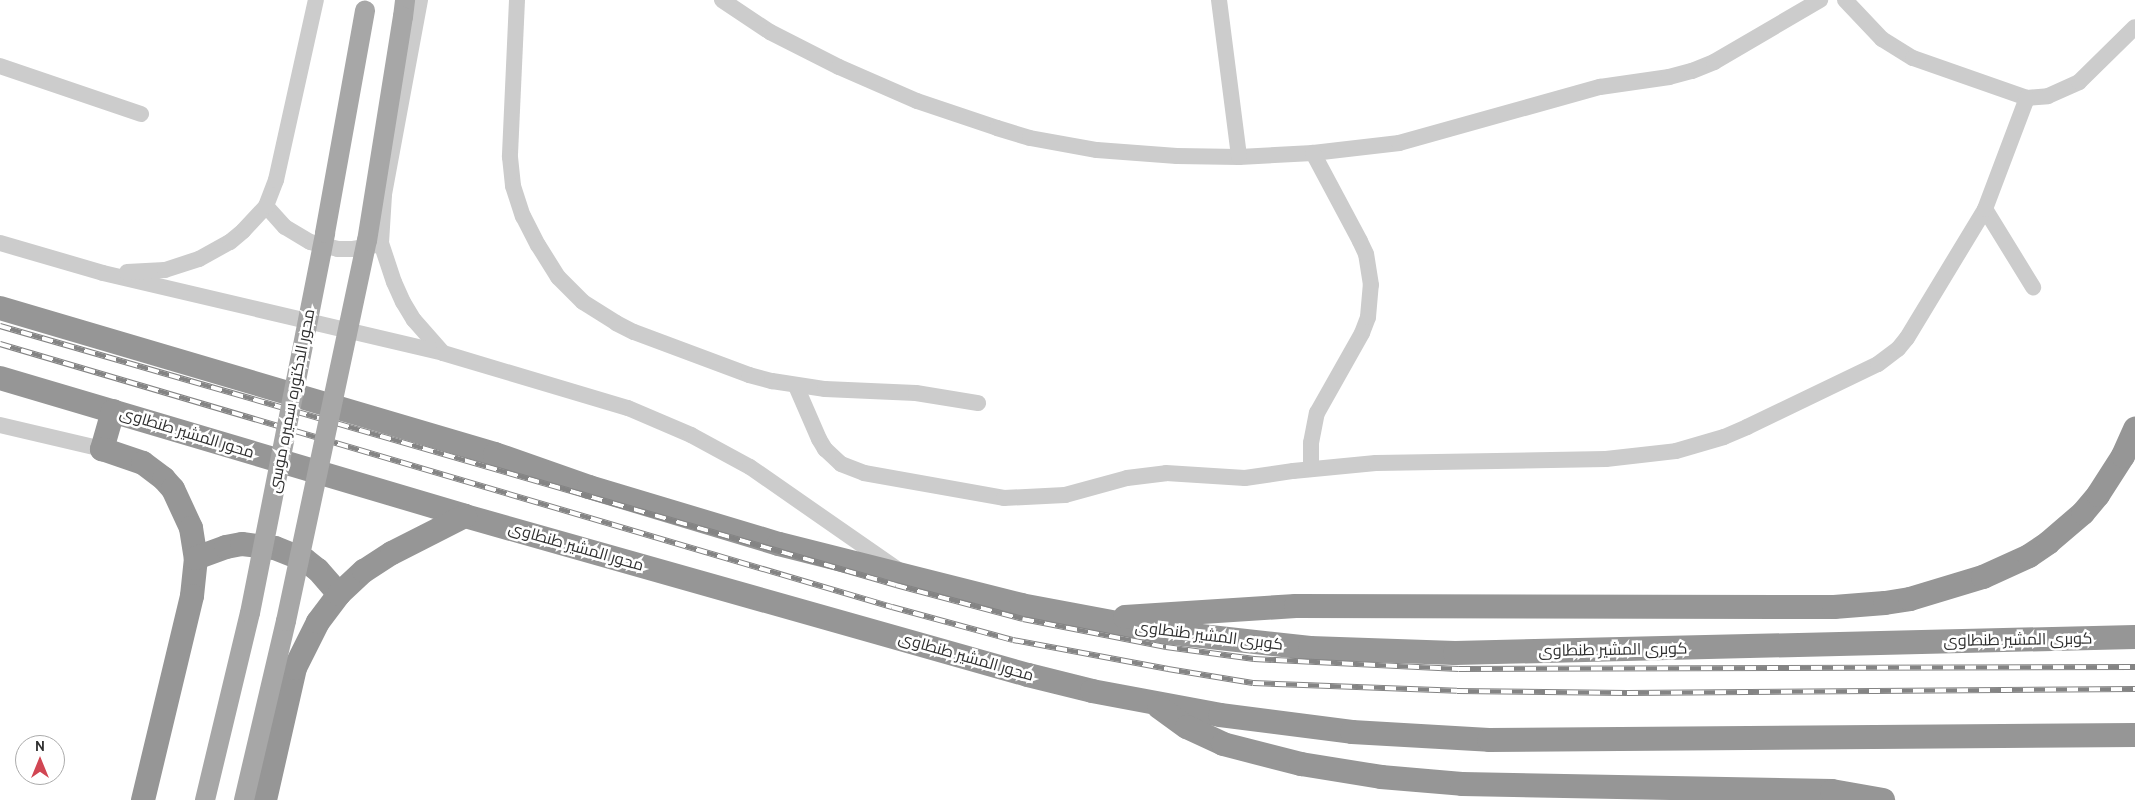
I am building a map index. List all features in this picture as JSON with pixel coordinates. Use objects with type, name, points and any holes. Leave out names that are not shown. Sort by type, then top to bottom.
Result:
[{"type":"highway","points":[[0,308],[496,454],[684,517],[909,578],[1093,620],[1194,611],[1296,606],[1834,607],[1910,599],[1943,591],[1983,577],[2029,556],[2048,543],[2083,512],[2098,495],[2123,456],[2135,429]]},
{"type":"highway","name":"محور المشير طنطاوى","points":[[0,378],[465,516],[1028,675],[1156,704]]},
{"type":"highway","points":[[113,411],[102,450],[143,463],[159,475],[172,489],[191,528],[196,558],[192,596],[143,800]]},
{"type":"highway","points":[[265,800],[295,668],[309,636],[339,594],[378,561],[465,516]]},
{"type":"highway","points":[[196,558],[226,547],[259,545],[275,548],[304,560],[318,570],[339,594]]},
{"type":"highway","name":"كوبرى المشير طنطاوى","points":[[1093,620],[1184,634],[1310,648],[1455,653],[2135,637]]},
{"type":"highway","points":[[1156,704],[1284,725],[1420,737],[1489,740],[2135,735]]},
{"type":"highway","points":[[1156,704],[1187,727],[1222,744],[1301,764],[1381,777],[1462,784],[1832,790],[1883,800]]},
{"type":"main road","name":"محور الدكتوره سميره موسى","points":[[205,800],[250,613],[325,233],[366,6]]},
{"type":"main road","points":[[244,800],[286,621],[367,242],[404,8]]},
{"type":"street","points":[[103,273],[165,270],[199,260],[243,232],[266,206],[276,180],[316,0]]},
{"type":"street","points":[[420,0],[384,195],[381,243],[403,302],[414,320],[443,352]]},
{"type":"street","points":[[517,0],[511,172],[522,216],[558,277],[598,312],[634,332],[748,375],[796,386],[916,392],[978,403]]},
{"type":"street","points":[[722,0],[770,32],[839,67],[917,101],[996,128],[1030,138],[1097,150],[1177,156],[1239,157],[1313,153],[1400,142],[1600,87],[1662,79],[1692,72],[1714,62],[1820,0]]},
{"type":"street","points":[[1219,0],[1239,157]]},
{"type":"street","points":[[1845,0],[1882,39],[1913,58],[2027,98],[2059,93],[2079,82],[2135,27]]},
{"type":"street","points":[[0,66],[141,114]]},
{"type":"street","points":[[796,386],[819,440],[825,449],[841,464],[864,472],[987,496],[1022,499],[1065,495],[1127,478],[1166,472],[1246,478],[1376,463],[1629,458],[1676,451],[1724,437],[1859,374],[1888,358],[1907,338],[1985,209],[2027,98]]},
{"type":"street","points":[[1312,469],[1311,443],[1317,412],[1362,333],[1368,317],[1371,285],[1366,254],[1313,153]]},
{"type":"street","points":[[266,206],[285,227],[304,239],[324,247],[353,250],[381,243]]},
{"type":"street","points":[[1985,209],[2033,287]]},
{"type":"street","points":[[0,243],[103,273],[443,352],[596,397],[690,435],[778,484],[909,578]]},
{"type":"street","points":[[0,438],[7,427],[102,450]]},
{"type":"railway","points":[[0,326],[896,585],[1023,619],[1166,647],[1254,659],[1459,669],[2135,667]]},
{"type":"railway","points":[[0,344],[892,607],[1013,640],[1253,683],[1457,691],[1627,693],[2135,689]]}]
